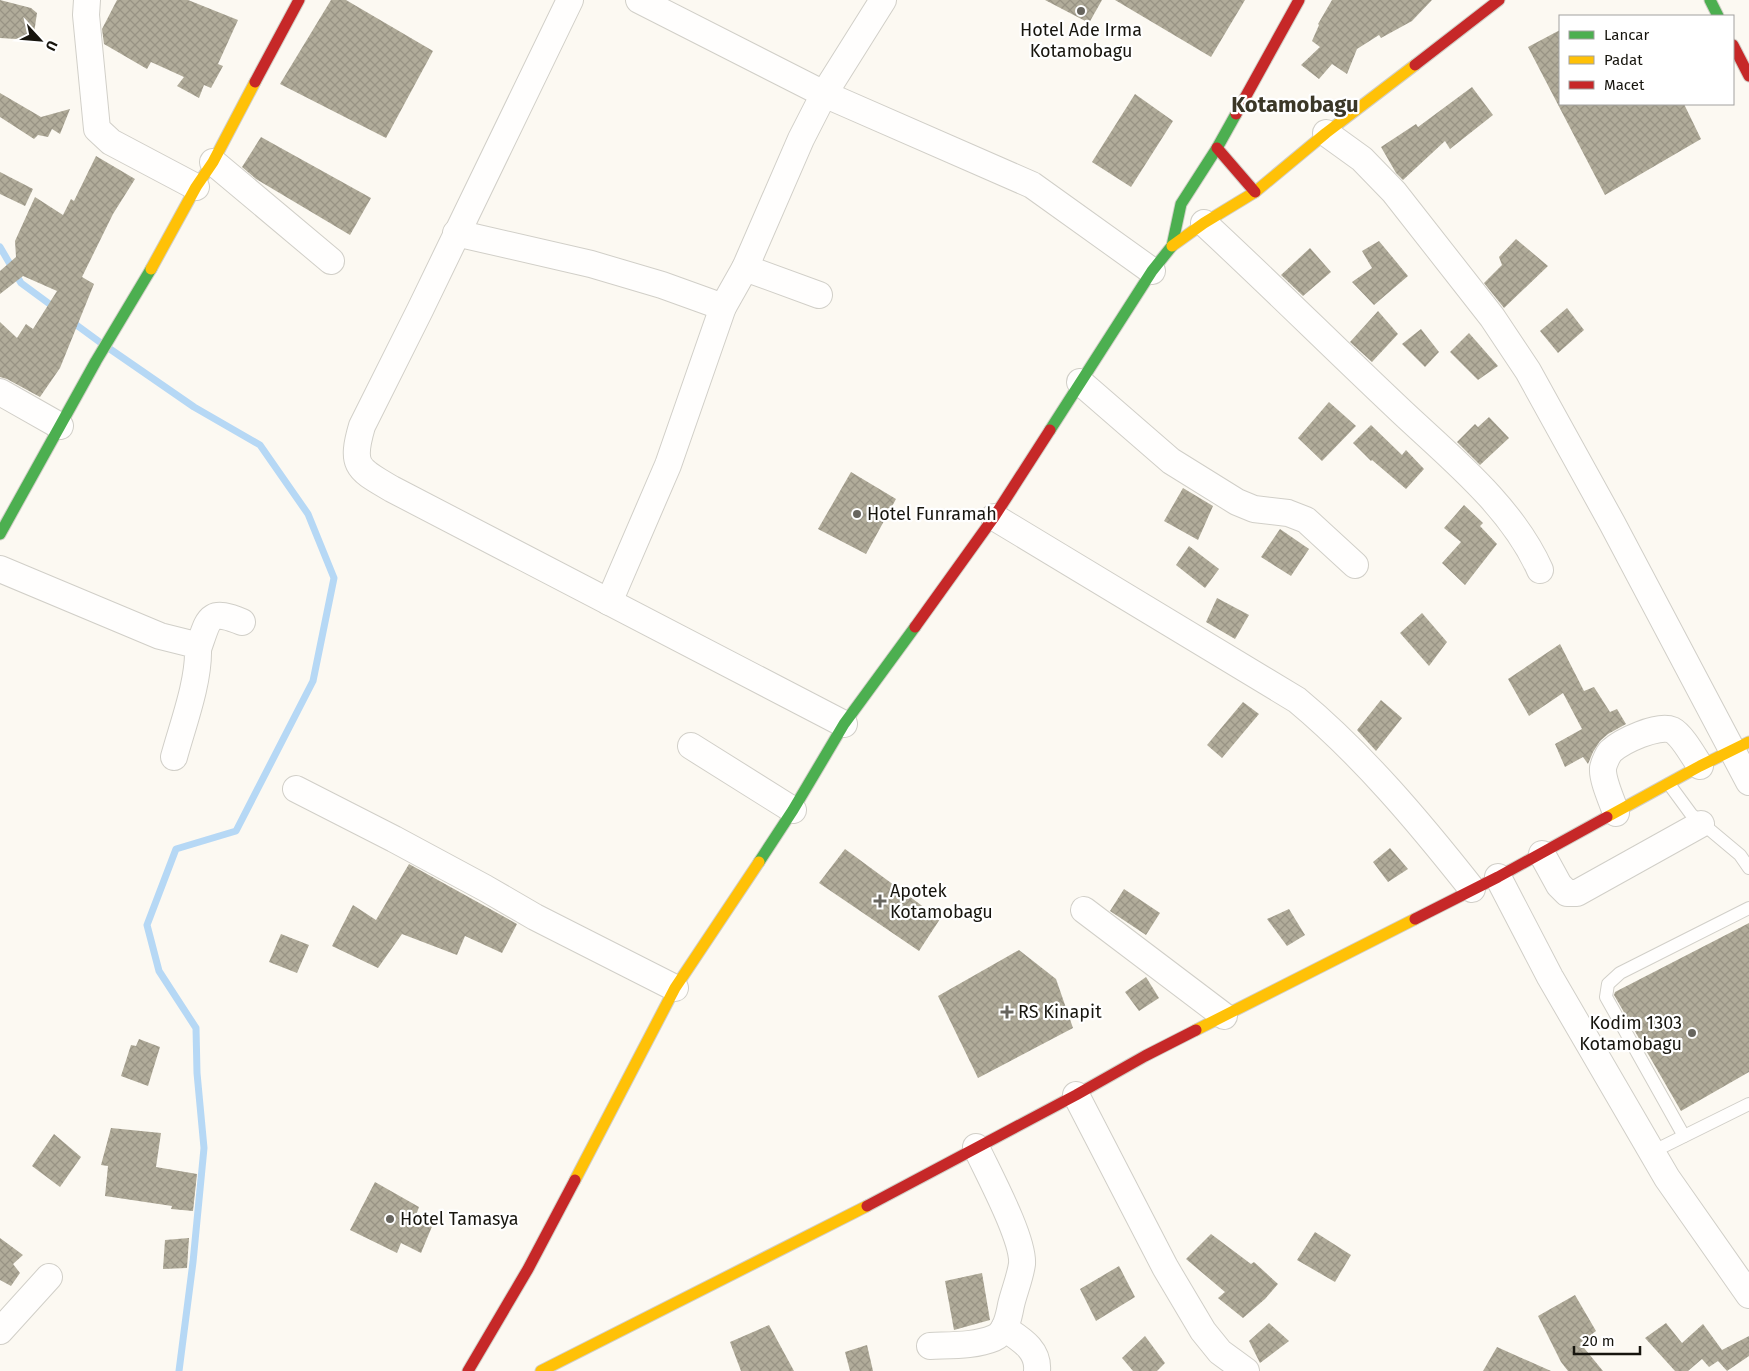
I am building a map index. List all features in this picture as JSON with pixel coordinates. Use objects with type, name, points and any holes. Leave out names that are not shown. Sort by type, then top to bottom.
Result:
[{"type":"main road","points":[[0,534],[96,361],[139,291],[196,187],[213,162],[299,0]]},
{"type":"main road","points":[[468,1371],[528,1269],[675,988],[793,810],[844,724],[994,517],[1152,271],[1172,246],[1204,223],[1255,192],[1326,133],[1499,0]]},
{"type":"main road","points":[[1710,0],[1718,15]]},
{"type":"main road","points":[[1172,246],[1181,204],[1217,148],[1298,1]]},
{"type":"main road","points":[[1734,46],[1749,76]]},
{"type":"main road","points":[[1217,148],[1255,192]]},
{"type":"main road","points":[[541,1371],[845,1218],[1076,1095],[1145,1056],[1542,854],[1741,745]]},
{"type":"street","points":[[87,0],[86,15],[96,129],[111,142],[196,187]]},
{"type":"street","points":[[570,0],[362,426],[356,447],[356,461],[367,474],[392,489],[844,724]]},
{"type":"street","points":[[639,0],[824,94],[1032,185],[1152,271]]},
{"type":"street","points":[[609,602],[668,465],[723,307],[745,268],[801,139],[824,94],[883,0]]},
{"type":"street","points":[[1326,133],[1362,159],[1394,192],[1492,318],[1528,371],[1612,523],[1741,745],[1749,782]]},
{"type":"street","points":[[213,162],[331,261]]},
{"type":"street","points":[[1204,223],[1460,465],[1512,524],[1532,552],[1540,570]]},
{"type":"street","points":[[456,234],[591,264],[662,285],[723,307]]},
{"type":"street","points":[[745,268],[819,295]]},
{"type":"street","points":[[1080,382],[1171,460],[1238,502],[1254,509],[1288,513],[1306,520],[1355,565]]},
{"type":"street","points":[[0,392],[60,426]]},
{"type":"street","points":[[994,517],[1297,700],[1324,722],[1362,761],[1444,854],[1472,889]]},
{"type":"street","points":[[0,568],[160,636],[192,644],[198,649]]},
{"type":"street","points":[[174,757],[193,687],[198,649],[206,625],[213,616],[217,615],[242,622]]},
{"type":"street","points":[[1616,813],[1603,774],[1603,766],[1610,752],[1639,735],[1659,728],[1671,730],[1678,734],[1700,766]]},
{"type":"street","points":[[691,746],[793,810]]},
{"type":"street","points":[[296,789],[410,848],[535,917],[675,988]]},
{"type":"street","points":[[1542,854],[1559,885],[1567,893],[1577,893],[1702,824]]},
{"type":"street","points":[[1498,877],[1550,977],[1667,1178],[1749,1295]]},
{"type":"street","points":[[1084,910],[1224,1016]]},
{"type":"street","points":[[1076,1095],[1165,1267],[1203,1331],[1220,1352],[1246,1371]]},
{"type":"street","points":[[930,1346],[976,1343],[997,1337],[1008,1319],[1022,1263],[1020,1246],[976,1147]]},
{"type":"street","points":[[0,1331],[49,1277]]},
{"type":"street","points":[[1004,1328],[1031,1348],[1038,1364],[1037,1371]]},
{"type":"lane","points":[[1669,784],[1691,814],[1740,855],[1749,868]]},
{"type":"lane","points":[[1684,1136],[1606,997],[1608,984],[1620,974],[1749,908]]},
{"type":"lane","points":[[1652,1152],[1749,1104]]},
{"type":"building","points":[[0,0],[31,8],[37,13],[33,40],[0,38]]},
{"type":"building","points":[[117,0],[188,0],[238,20],[218,64],[223,66],[211,88],[204,85],[199,98],[177,86],[184,77],[151,62],[147,69],[104,44],[102,29]]},
{"type":"building","points":[[331,0],[346,0],[433,51],[386,138],[280,84]]},
{"type":"building","name":"Hotel Ade Irma Kotamobagu","points":[[1045,0],[1102,0],[1089,23]]},
{"type":"building","points":[[1115,0],[1245,0],[1211,57]]},
{"type":"building","points":[[1332,0],[1432,0],[1412,21],[1381,38],[1379,35],[1357,49],[1347,74],[1332,64],[1319,79],[1301,65],[1320,47],[1312,41],[1318,24]]},
{"type":"building","points":[[1559,31],[1559,105],[1684,105],[1701,139],[1605,195],[1528,47]]},
{"type":"building","points":[[1472,87],[1493,115],[1450,149],[1445,141],[1403,180],[1396,173],[1381,147],[1416,124],[1418,127]]},
{"type":"building","points":[[0,93],[41,117],[70,109],[60,134],[52,129],[48,137],[38,135],[34,139],[0,117]]},
{"type":"building","points":[[1135,94],[1173,121],[1131,187],[1092,162]]},
{"type":"building","points":[[261,137],[371,198],[350,235],[256,179],[242,167]]},
{"type":"building","points":[[96,156],[135,179],[113,214],[82,277],[94,284],[60,368],[40,397],[0,377],[0,322],[17,338],[26,324],[33,329],[57,291],[23,276],[0,294],[0,271],[16,257],[15,241],[35,197],[63,215],[71,199],[74,201]]},
{"type":"building","points":[[0,172],[33,189],[25,206],[0,194]]},
{"type":"building","points":[[1516,239],[1548,266],[1504,308],[1484,283],[1502,265],[1499,257]]},
{"type":"building","points":[[1379,241],[1408,276],[1374,305],[1352,282],[1372,268],[1362,251]]},
{"type":"building","points":[[1310,248],[1331,272],[1303,296],[1281,275]]},
{"type":"building","points":[[1567,308],[1584,330],[1558,353],[1540,331]]},
{"type":"building","points":[[1378,311],[1398,334],[1372,362],[1350,342]]},
{"type":"building","points":[[1421,329],[1439,352],[1425,367],[1402,344]]},
{"type":"building","points":[[1469,333],[1498,366],[1478,380],[1450,352]]},
{"type":"building","points":[[1329,402],[1356,426],[1322,461],[1298,438]]},
{"type":"building","points":[[1489,417],[1509,438],[1480,465],[1457,442],[1475,424],[1478,427]]},
{"type":"building","points":[[1371,425],[1402,455],[1406,450],[1424,469],[1406,489],[1371,461],[1353,443]]},
{"type":"building","name":"Hotel Funramah","points":[[851,472],[896,499],[866,554],[818,529]]},
{"type":"building","points":[[1183,488],[1213,506],[1198,540],[1164,521]]},
{"type":"building","points":[[1464,505],[1483,523],[1480,526],[1497,544],[1465,585],[1442,563],[1461,542],[1444,528]]},
{"type":"building","points":[[1280,529],[1309,549],[1291,576],[1261,557]]},
{"type":"building","points":[[1189,546],[1219,569],[1205,588],[1176,565]]},
{"type":"building","points":[[1217,598],[1249,615],[1235,639],[1206,622]]},
{"type":"building","points":[[1422,613],[1447,642],[1429,666],[1400,633]]},
{"type":"building","points":[[1560,644],[1584,691],[1594,687],[1610,712],[1617,709],[1626,724],[1600,741],[1588,764],[1583,757],[1565,767],[1555,744],[1582,729],[1563,693],[1529,716],[1508,679]]},
{"type":"building","points":[[1381,700],[1402,718],[1376,751],[1357,730]]},
{"type":"building","points":[[1243,702],[1259,714],[1222,758],[1207,745]]},
{"type":"building","points":[[1390,848],[1408,869],[1388,882],[1373,862]]},
{"type":"building","name":"Apotek Kotamobagu","points":[[845,849],[940,919],[919,951],[819,883]]},
{"type":"building","points":[[409,864],[517,924],[502,953],[465,936],[457,955],[402,934],[378,968],[332,946],[353,905],[376,920]]},
{"type":"building","points":[[1124,889],[1160,913],[1146,935],[1110,911]]},
{"type":"building","points":[[1289,909],[1305,935],[1287,946],[1267,919]]},
{"type":"building","name":"Kodim 1303 Kotamobagu","points":[[1749,923],[1749,1072],[1681,1111],[1614,995],[1615,992]]},
{"type":"building","points":[[281,934],[309,945],[297,973],[269,962]]},
{"type":"building","name":"RS Kinapit","points":[[1019,950],[1056,979],[1073,1028],[978,1078],[938,996]]},
{"type":"building","points":[[1146,977],[1159,998],[1139,1011],[1125,992]]},
{"type":"building","points":[[139,1039],[160,1047],[148,1086],[121,1076],[131,1045],[136,1046]]},
{"type":"building","points":[[111,1128],[161,1133],[156,1167],[197,1174],[193,1211],[171,1209],[172,1206],[105,1196],[108,1166],[101,1165]]},
{"type":"building","points":[[54,1134],[81,1157],[60,1187],[32,1166]]},
{"type":"building","name":"Hotel Tamasya","points":[[375,1182],[419,1207],[416,1215],[433,1224],[421,1253],[401,1243],[397,1253],[350,1230]]},
{"type":"building","points":[[1315,1232],[1351,1255],[1335,1282],[1297,1260]]},
{"type":"building","points":[[1211,1234],[1251,1264],[1254,1262],[1278,1284],[1265,1299],[1243,1318],[1218,1298],[1225,1292],[1186,1259]]},
{"type":"building","points":[[0,1238],[23,1255],[13,1264],[20,1273],[11,1286],[0,1280]]},
{"type":"building","points":[[189,1238],[187,1268],[163,1269],[165,1240]]},
{"type":"building","points":[[1119,1266],[1135,1297],[1096,1321],[1080,1289]]},
{"type":"building","points":[[982,1273],[990,1320],[954,1330],[945,1281]]},
{"type":"building","points":[[1575,1295],[1596,1331],[1580,1343],[1603,1371],[1568,1371],[1561,1362],[1538,1316]]},
{"type":"building","points":[[1269,1323],[1289,1341],[1260,1363],[1249,1341]]},
{"type":"building","points":[[1666,1323],[1682,1343],[1703,1324],[1722,1350],[1749,1336],[1749,1356],[1727,1371],[1718,1361],[1709,1367],[1702,1359],[1688,1371],[1675,1371],[1645,1338]]},
{"type":"building","points":[[769,1325],[794,1371],[741,1371],[730,1342]]},
{"type":"building","points":[[1145,1336],[1165,1363],[1157,1371],[1133,1371],[1122,1358]]},
{"type":"building","points":[[867,1345],[873,1371],[850,1371],[845,1352]]},
{"type":"building","points":[[1497,1347],[1551,1371],[1483,1371]]},
{"type":"waterway","points":[[0,247],[21,283],[55,308]]},
{"type":"waterway","points":[[71,321],[101,343]]},
{"type":"waterway","points":[[110,349],[194,407],[260,445],[308,514],[334,578],[313,681],[236,831],[176,849],[147,925],[159,971],[196,1028],[197,1073],[204,1148],[193,1262],[179,1371]]},
{"type":"traffic: fast","points":[[1710,0],[1718,15]]},
{"type":"traffic: fast","points":[[1050,430],[1152,271],[1172,246],[1181,204],[1217,148],[1236,114]]},
{"type":"traffic: fast","points":[[0,534],[96,361],[151,269]]},
{"type":"traffic: fast","points":[[759,862],[793,810],[844,724],[915,627]]},
{"type":"traffic: slow","points":[[1172,246],[1204,223],[1255,192],[1326,133],[1415,65]]},
{"type":"traffic: slow","points":[[151,269],[196,187],[213,162],[255,82]]},
{"type":"traffic: slow","points":[[1607,817],[1700,766],[1749,742]]},
{"type":"traffic: slow","points":[[575,1180],[675,988],[759,862]]},
{"type":"traffic: slow","points":[[1196,1030],[1415,919]]},
{"type":"traffic: slow","points":[[541,1371],[867,1206]]},
{"type":"traffic: jam","points":[[255,82],[299,0]]},
{"type":"traffic: jam","points":[[1236,114],[1299,0]]},
{"type":"traffic: jam","points":[[1415,65],[1499,0]]},
{"type":"traffic: jam","points":[[1734,47],[1749,76]]},
{"type":"traffic: jam","points":[[1217,148],[1255,192]]},
{"type":"traffic: jam","points":[[915,627],[994,517],[1050,430]]},
{"type":"traffic: jam","points":[[1415,919],[1498,877],[1607,817]]},
{"type":"traffic: jam","points":[[867,1206],[1196,1030]]},
{"type":"traffic: jam","points":[[468,1371],[528,1269],[575,1180]]},
{"type":"place","name":"Hotel Ade Irma Kotamobagu","points":[[1081,11]]},
{"type":"place","name":"Hotel Funramah","points":[[857,514]]},
{"type":"place","name":"Apotek Kotamobagu","points":[[880,901]]},
{"type":"place","name":"RS Kinapit","points":[[1007,1012]]},
{"type":"place","name":"Kodim 1303 Kotamobagu","points":[[1692,1033]]},
{"type":"place","name":"Hotel Tamasya","points":[[390,1219]]},
{"type":"district","name":"Kotamobagu","points":[[1295,104]]}]
